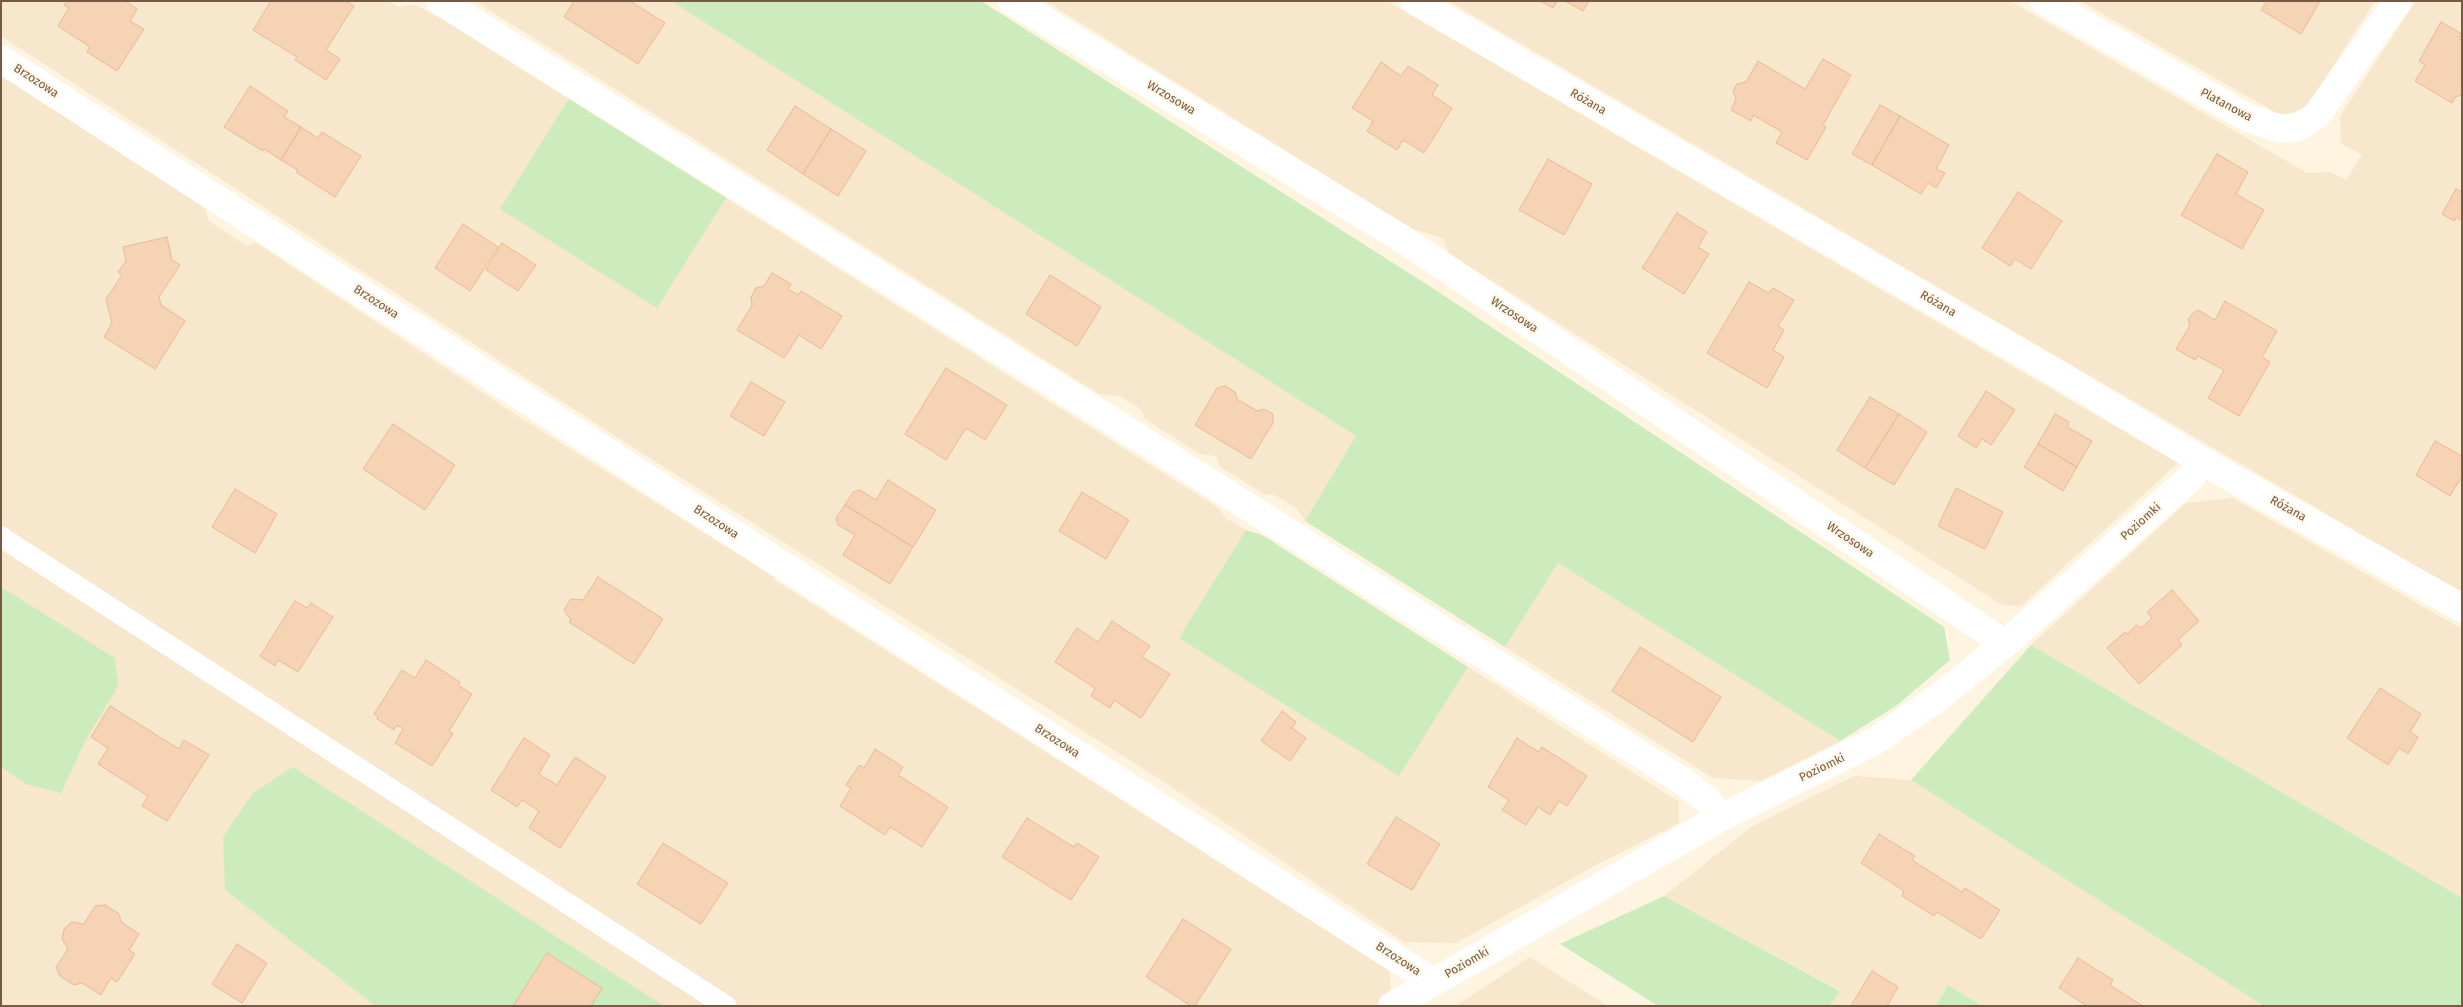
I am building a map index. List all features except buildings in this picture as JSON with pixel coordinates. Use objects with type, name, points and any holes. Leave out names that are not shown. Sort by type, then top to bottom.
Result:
[{"type":"street","points":[[440,1],[1090,407],[1684,782],[1707,800],[1720,818]]},
{"type":"street","name":"Wrzosowa","points":[[1012,1],[1412,246],[2005,644]]},
{"type":"street","name":"Różana","points":[[1415,1],[2063,377],[2202,461],[2462,608]]},
{"type":"street","name":"Platanowa","points":[[2044,1],[2248,118],[2281,130],[2298,127],[2316,116],[2398,1]]},
{"type":"street","name":"Brzozowa","points":[[1,58],[698,511],[1432,982]]},
{"type":"street","name":"Poziomki","points":[[1392,1006],[1720,818],[1877,740],[1936,699],[2005,644],[2185,483],[2202,461]]},
{"type":"lane","points":[[1,537],[726,1006]]},
{"type":"shaded area","points":[[1,1],[389,1],[398,7],[413,4],[440,18],[1217,507],[1227,519],[1246,530],[1262,535],[1399,776],[1468,667],[1679,802],[1679,823],[1594,866],[1456,943],[1404,942],[1161,780],[626,443],[1,36]]},
{"type":"shaded area","points":[[475,1],[671,1],[1356,436],[1305,521],[1297,509],[1277,496],[1264,494],[1220,467],[1216,456],[1200,454],[1145,419],[1141,410],[1122,397],[1099,394]]},
{"type":"shaded area","points":[[1045,1],[1387,1],[2178,463],[2021,606],[2002,605],[1448,253],[1443,238],[1412,229]]},
{"type":"shaded area","points":[[1448,1],[2010,1],[2307,173],[2331,172],[2346,180],[2362,155],[2341,143],[2340,116],[2416,1],[2462,1],[2462,593]]},
{"type":"shaded area","points":[[2080,1],[2375,1],[2306,108],[2282,116]]},
{"type":"shaded area","points":[[1,75],[205,208],[209,221],[247,246],[255,242],[524,420],[774,577],[775,580],[1390,971],[1390,1006],[1,1006]]},
{"type":"shaded area","points":[[2233,498],[2462,629],[2462,898],[2031,645],[2186,503]]},
{"type":"shaded area","points":[[1558,563],[1840,741],[1761,781],[1713,778],[1505,647]]},
{"type":"shaded area","points":[[1854,776],[1911,780],[2264,1006],[1982,1006],[1948,986],[1936,1006],[1830,1006],[1840,990],[1664,896],[1751,827]]},
{"type":"shaded area","points":[[1530,957],[1608,1006],[1455,1006]]},
{"type":"green space","points":[[671,1],[981,1],[1434,289],[1944,627],[1950,660],[1896,706],[1840,741],[1558,563],[1505,647],[1305,521],[1356,436]]},
{"type":"green space","points":[[569,99],[726,198],[657,308],[500,209]]},
{"type":"green space","points":[[1246,530],[1262,535],[1468,667],[1399,776],[1179,638]]},
{"type":"green space","points":[[1,587],[115,658],[118,686],[85,741],[61,793],[26,784],[1,767]]},
{"type":"green space","points":[[2031,645],[2462,898],[2462,1006],[2264,1006],[1911,780]]},
{"type":"green space","points":[[293,767],[664,1006],[376,1006],[225,890],[223,837],[253,793]]},
{"type":"green space","points":[[1664,896],[1840,991],[1830,1006],[1658,1006],[1560,944]]},
{"type":"green space","points":[[1948,985],[1982,1006],[1936,1006]]}]
